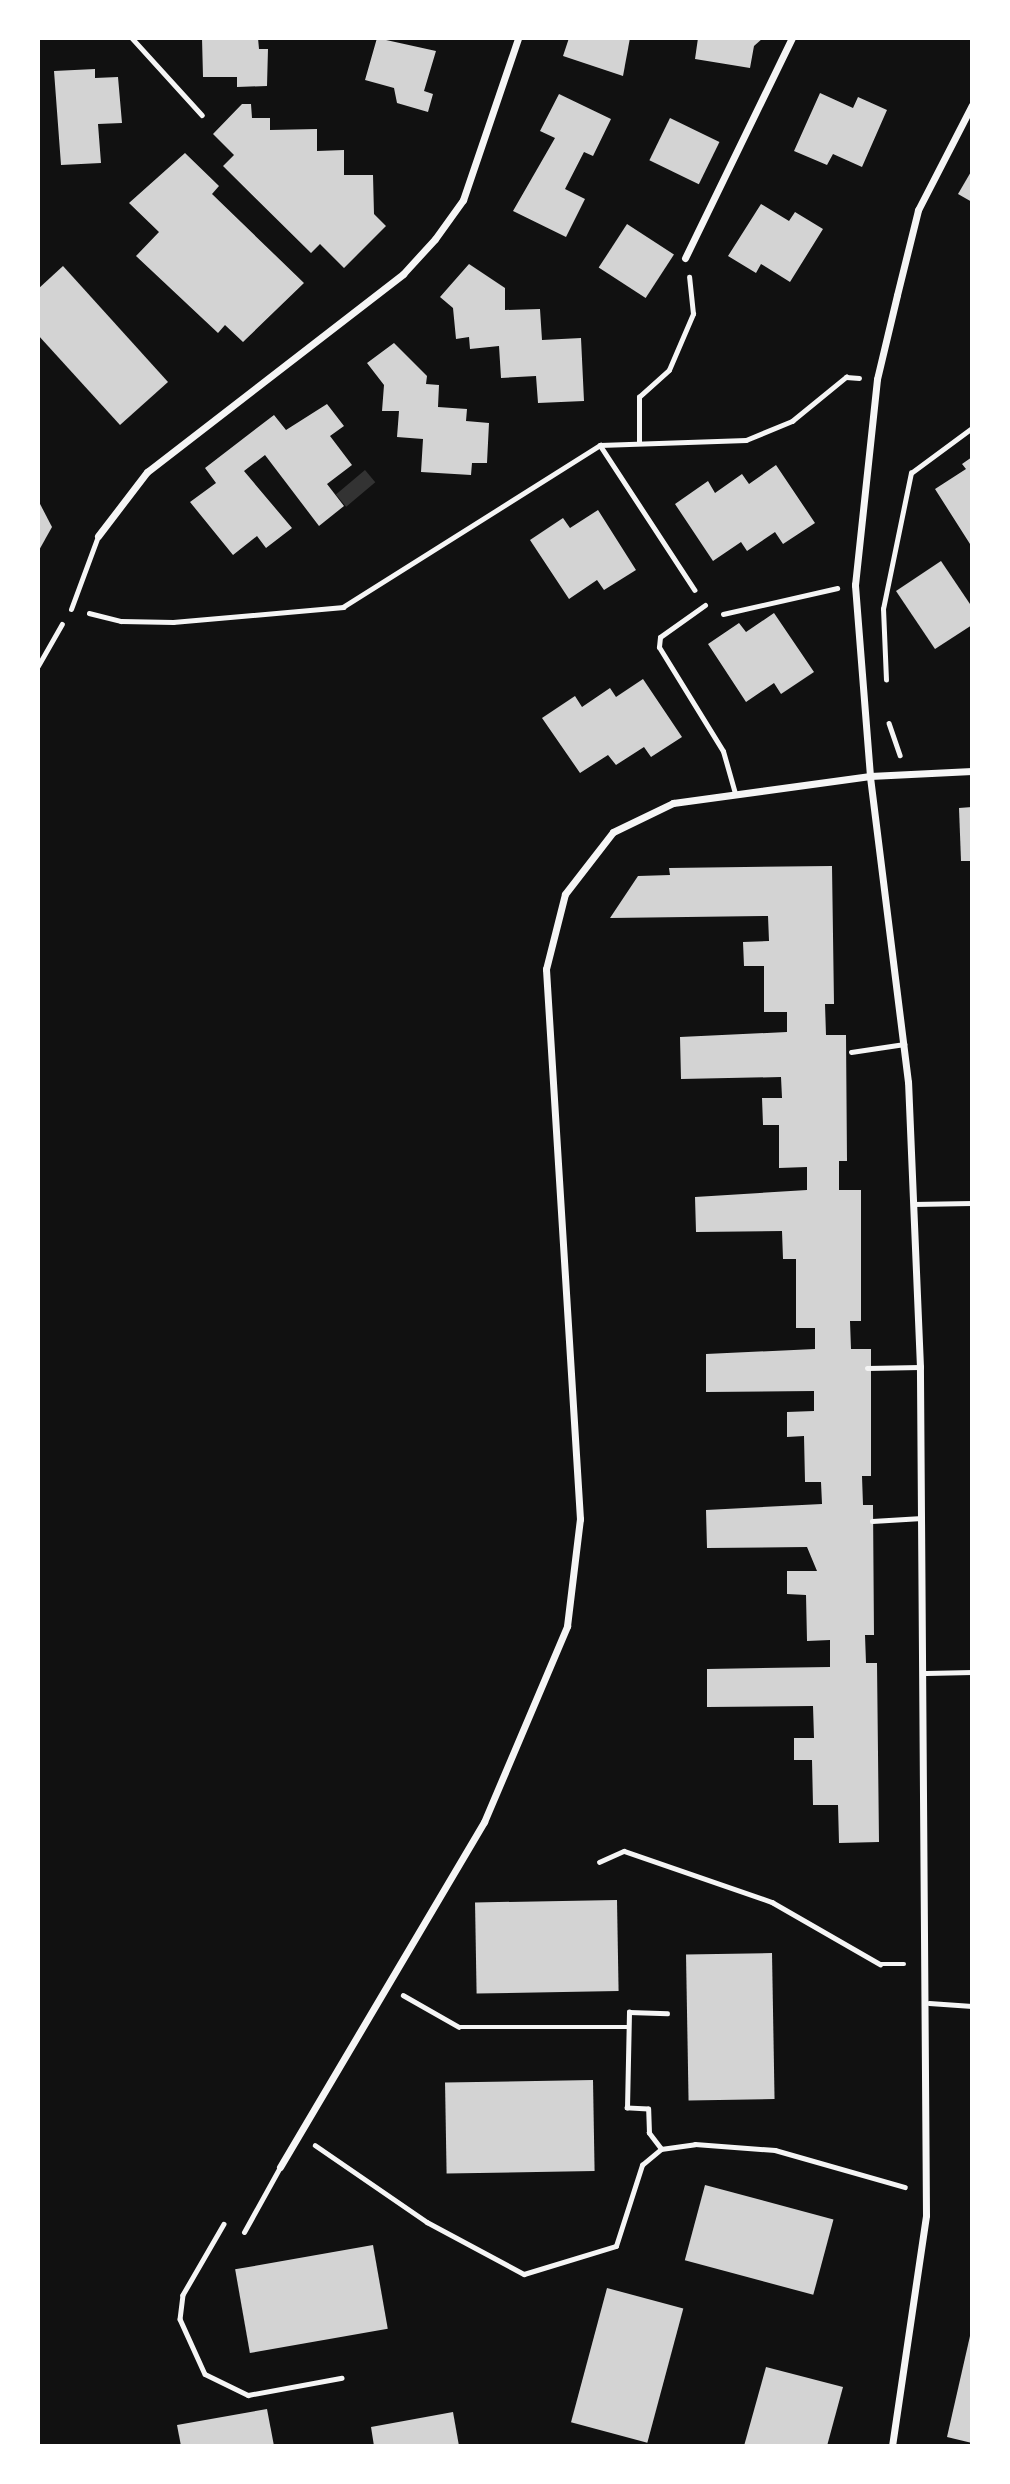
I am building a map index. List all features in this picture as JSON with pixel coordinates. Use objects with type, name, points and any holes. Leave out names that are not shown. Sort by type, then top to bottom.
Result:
[{"type":"street","points":[[98,536],[147,472],[403,274],[435,239],[463,200],[518,38]]},
{"type":"street","points":[[685,258],[792,38]]},
{"type":"street","points":[[892,2445],[927,2191],[929,2003],[920,1367],[904,1044],[870,776],[855,585],[877,379],[918,210],[971,106]]},
{"type":"street","points":[[280,2167],[390,1987],[484,1822],[554,1671],[580,1553],[546,969],[551,933],[580,867],[613,832],[673,803],[870,776],[971,771]]},
{"type":"lane","points":[[71,609],[98,536]]},
{"type":"lane","points":[[705,606],[660,637],[659,647],[723,751],[735,793]]},
{"type":"lane","points":[[851,1052],[904,1044]]},
{"type":"lane","points":[[913,1204],[971,1203]]},
{"type":"lane","points":[[867,1368],[920,1367]]},
{"type":"lane","points":[[872,1521],[922,1518]]},
{"type":"lane","points":[[926,1673],[971,1672]]},
{"type":"lane","points":[[929,2003],[971,2006]]},
{"type":"lane","points":[[244,2232],[280,2167]]},
{"type":"path","points":[[132,38],[202,115]]},
{"type":"path","points":[[639,443],[639,397],[669,370],[695,303]]},
{"type":"path","points":[[38,666],[71,609],[121,621],[173,622],[343,607],[600,444],[747,440],[792,421],[846,377],[877,379]]},
{"type":"path","points":[[886,692],[883,609],[911,473],[971,428]]},
{"type":"path","points":[[600,444],[705,606],[717,615],[855,585]]},
{"type":"path","points":[[886,717],[907,774]]},
{"type":"path","points":[[599,1862],[624,1851],[772,1902],[880,1964],[928,1964]]},
{"type":"path","points":[[390,1987],[459,2027],[628,2027]]},
{"type":"path","points":[[661,2149],[649,2133],[648,2109],[627,2108],[628,2012],[667,2013]]},
{"type":"path","points":[[299,2137],[427,2222],[524,2274],[616,2246],[642,2165],[661,2149],[695,2144],[775,2150],[927,2191]]},
{"type":"path","points":[[230,2214],[183,2295],[180,2319],[205,2374],[248,2395],[341,2378]]},
{"type":"shaded area","points":[[365,470],[375,482],[346,507],[336,494]]},
{"type":"building","points":[[202,38],[258,38],[259,49],[268,49],[267,86],[237,87],[237,77],[203,77]]},
{"type":"building","points":[[377,38],[436,51],[424,91],[433,94],[428,112],[397,103],[394,88],[365,80]]},
{"type":"building","points":[[569,38],[630,38],[623,76],[563,56]]},
{"type":"building","points":[[698,38],[763,38],[754,46],[750,68],[695,59]]},
{"type":"building","points":[[95,69],[95,78],[118,77],[122,123],[98,124],[101,163],[61,165],[54,71]]},
{"type":"building","points":[[820,93],[853,108],[858,97],[887,110],[862,167],[833,154],[827,165],[794,151]]},
{"type":"building","points":[[559,94],[611,119],[593,156],[584,152],[565,189],[585,199],[566,237],[513,211],[555,138],[540,131]]},
{"type":"building","points":[[242,104],[251,104],[252,118],[270,118],[270,130],[317,129],[317,151],[344,150],[344,175],[373,175],[374,214],[386,226],[344,268],[320,244],[311,253],[223,166],[234,155],[213,134]]},
{"type":"building","points":[[670,118],[719,142],[699,184],[649,160]]},
{"type":"building","points":[[185,153],[219,186],[212,194],[304,283],[243,342],[225,325],[218,333],[136,256],[159,232],[129,203]]},
{"type":"building","points":[[972,170],[972,202],[958,194]]},
{"type":"building","points":[[761,204],[789,221],[795,212],[823,229],[790,282],[761,264],[756,273],[728,256]]},
{"type":"building","points":[[627,224],[674,254],[646,298],[599,268]]},
{"type":"building","points":[[469,264],[505,288],[505,310],[540,309],[542,340],[581,338],[584,401],[538,403],[536,376],[501,378],[499,346],[470,349],[469,337],[456,339],[453,308],[440,297]]},
{"type":"building","points":[[63,266],[168,382],[120,425],[38,335],[38,289]]},
{"type":"building","points":[[394,343],[427,376],[426,384],[439,385],[438,407],[467,409],[466,421],[489,423],[487,463],[472,463],[471,475],[421,472],[423,439],[397,437],[399,411],[382,411],[384,385],[367,363]]},
{"type":"building","points":[[327,404],[344,426],[330,436],[352,465],[327,484],[344,506],[319,526],[265,455],[244,471],[292,528],[266,548],[257,536],[233,555],[190,502],[216,483],[205,468],[274,415],[286,430]]},
{"type":"building","points":[[972,457],[970,544],[935,489],[966,469],[962,464]]},
{"type":"building","points":[[776,465],[815,523],[783,544],[775,532],[747,551],[741,542],[713,561],[675,504],[708,481],[715,493],[742,474],[749,484]]},
{"type":"building","points":[[38,500],[52,527],[38,552]]},
{"type":"building","points":[[598,510],[636,570],[604,590],[597,580],[569,599],[530,540],[563,518],[570,528]]},
{"type":"building","points":[[941,561],[972,607],[972,625],[935,649],[896,591]]},
{"type":"building","points":[[774,613],[814,672],[781,694],[774,683],[746,702],[708,644],[739,623],[746,632]]},
{"type":"building","points":[[643,679],[682,737],[651,757],[644,747],[616,765],[608,755],[580,773],[542,718],[575,696],[582,707],[610,688],[616,697]]},
{"type":"building","points":[[972,807],[972,861],[961,861],[959,808]]},
{"type":"building","points":[[832,866],[834,1004],[825,1004],[826,1035],[846,1035],[847,1161],[839,1161],[839,1190],[861,1190],[861,1321],[850,1321],[851,1349],[871,1349],[871,1476],[862,1476],[863,1505],[873,1505],[874,1635],[865,1635],[866,1663],[877,1663],[879,1842],[839,1843],[838,1805],[813,1805],[812,1760],[794,1760],[794,1738],[814,1738],[813,1706],[707,1707],[707,1669],[830,1667],[830,1640],[807,1641],[806,1595],[787,1594],[787,1571],[817,1571],[807,1547],[707,1548],[706,1510],[822,1504],[821,1482],[805,1482],[804,1436],[787,1437],[787,1412],[814,1411],[814,1391],[706,1392],[706,1354],[815,1349],[815,1328],[796,1328],[796,1259],[783,1259],[782,1231],[696,1232],[695,1197],[807,1190],[807,1167],[779,1168],[779,1125],[763,1125],[762,1098],[782,1098],[781,1077],[681,1079],[680,1037],[787,1032],[787,1012],[764,1012],[764,966],[744,966],[743,942],[769,941],[768,916],[610,918],[638,876],[670,875],[669,868]]},
{"type":"building","points":[[617,1900],[619,1991],[477,1993],[475,1902]]},
{"type":"building","points":[[772,1953],[775,2099],[689,2100],[686,1955]]},
{"type":"building","points":[[593,2080],[595,2171],[447,2174],[445,2083]]},
{"type":"building","points":[[705,2185],[833,2219],[813,2295],[685,2260]]},
{"type":"building","points":[[373,2245],[388,2329],[250,2353],[235,2269]]},
{"type":"building","points":[[607,2288],[683,2308],[647,2443],[571,2422]]},
{"type":"building","points":[[970,2336],[972,2337],[972,2443],[947,2437]]},
{"type":"building","points":[[766,2367],[843,2387],[827,2446],[744,2446]]},
{"type":"building","points":[[267,2409],[274,2446],[181,2446],[177,2425]]},
{"type":"building","points":[[453,2412],[459,2446],[374,2446],[371,2427]]}]
